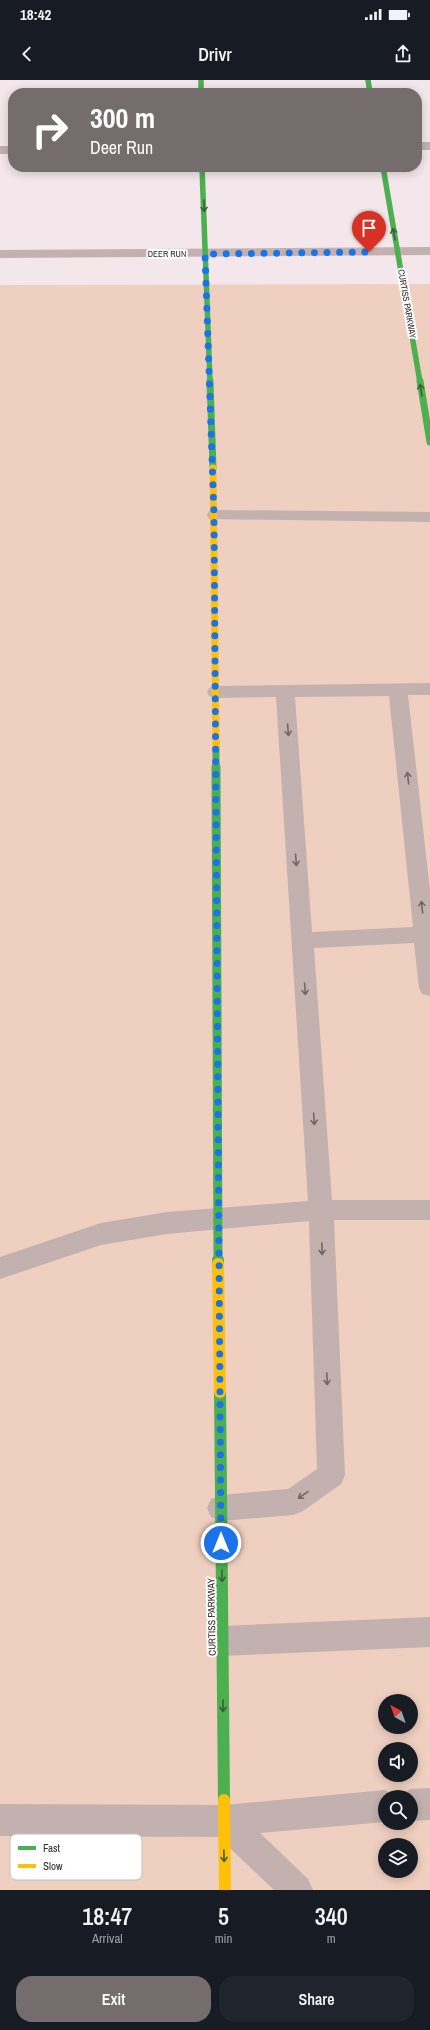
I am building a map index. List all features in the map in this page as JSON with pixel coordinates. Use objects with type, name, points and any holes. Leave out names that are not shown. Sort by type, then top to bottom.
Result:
[{"type":"main road","name":"CURTISS PARKWAY","points":[[202,172],[214,515],[218,1218],[225,1890]]},
{"type":"main road","name":"CURTISS PARKWAY","points":[[384,172],[430,442]]},
{"type":"street","name":"DEER RUN","points":[[0,254],[430,252]]},
{"type":"street","points":[[214,515],[430,517]]},
{"type":"street","points":[[398,689],[430,988]]},
{"type":"street","points":[[216,692],[430,689]]},
{"type":"street","points":[[221,1508],[293,1502],[331,1475],[321,1210],[285,691]]},
{"type":"street","points":[[302,940],[425,935]]},
{"type":"street","points":[[0,1268],[101,1234],[167,1223],[321,1210],[430,1210]]},
{"type":"street","points":[[222,1641],[430,1632]]},
{"type":"street","points":[[418,1805],[430,1804]]},
{"type":"street","points":[[0,1820],[224,1821],[378,1807]]},
{"type":"street","points":[[224,1821],[296,1890]]},
{"type":"shaded area","points":[[430,284],[430,1890],[0,1890],[0,285]]},
{"type":"traffic: fast","points":[[201,80],[201,88]]},
{"type":"traffic: fast","points":[[368,80],[369,88]]},
{"type":"traffic: fast","points":[[202,172],[213,468]]},
{"type":"traffic: fast","points":[[384,172],[430,442]]},
{"type":"traffic: fast","points":[[216,748],[218,1264]]},
{"type":"traffic: fast","points":[[220,1392],[224,1800]]},
{"type":"traffic: slow","points":[[213,468],[216,748]]},
{"type":"traffic: slow","points":[[218,1264],[220,1392]]},
{"type":"traffic: slow","points":[[224,1800],[225,1890]]},
{"type":"route","points":[[221,1543],[214,515],[205,254],[369,252]]}]
